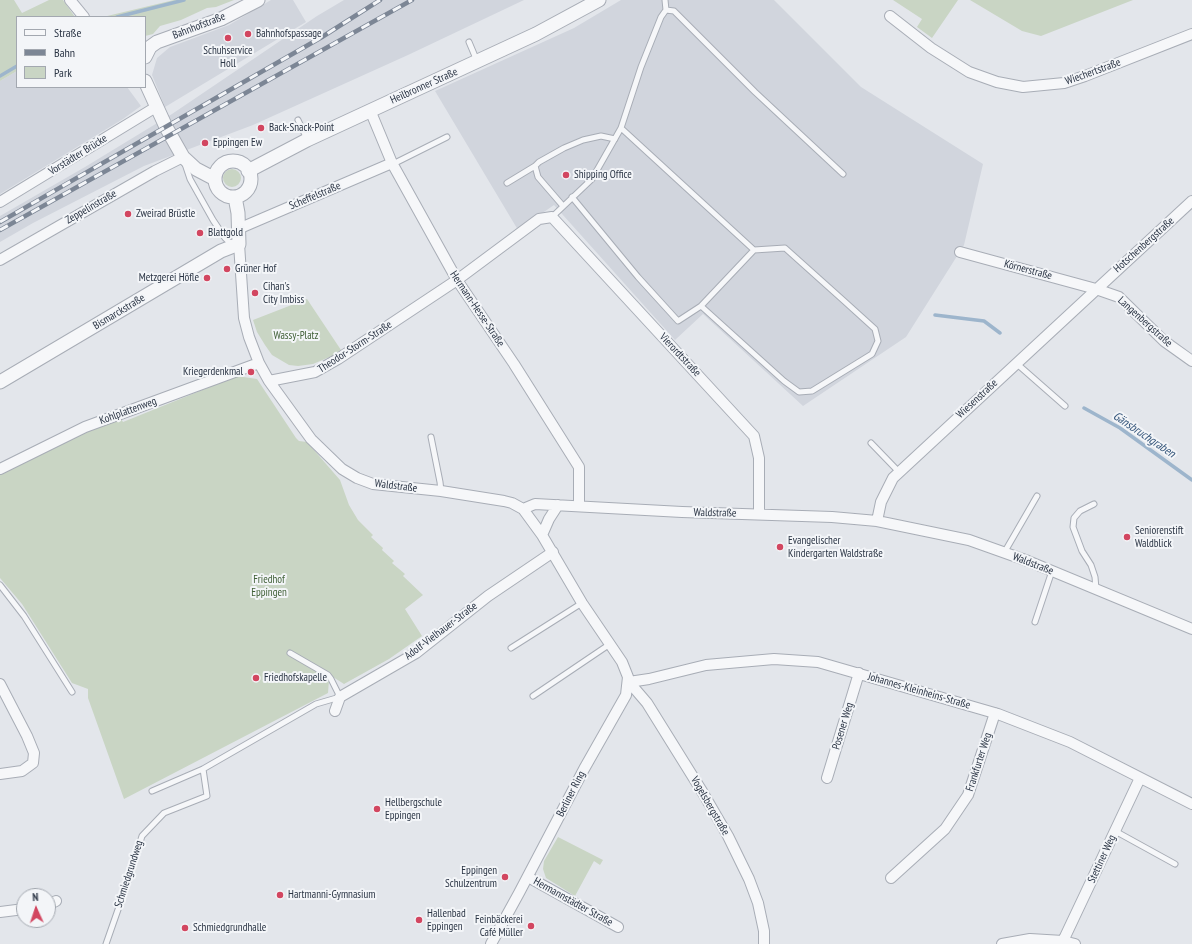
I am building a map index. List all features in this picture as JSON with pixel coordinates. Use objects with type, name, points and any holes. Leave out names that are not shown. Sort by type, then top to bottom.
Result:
[{"type":"street","points":[[70,0],[83,16]]},
{"type":"street","name":"Bahnhofstraße","points":[[146,55],[150,47],[156,42],[221,19],[258,0]]},
{"type":"street","name":"Heilbronner Straße","points":[[248,171],[307,140],[370,110],[478,62],[536,34],[599,0]]},
{"type":"street","name":"Wiechertstraße","points":[[890,16],[932,48],[969,72],[997,82],[1023,87],[1064,83],[1192,34]]},
{"type":"street","points":[[146,83],[156,106],[184,157],[196,169],[215,178]]},
{"type":"street","name":"Vorstädter Brücke","points":[[0,202],[156,106]]},
{"type":"street","name":"Hermann-Hesse-Straße","points":[[370,110],[393,163],[457,280],[514,364],[579,467],[579,506]]},
{"type":"street","name":"Zeppelinstraße","points":[[0,260],[155,171],[184,157]]},
{"type":"street","points":[[229,162],[242,164],[248,171],[251,180],[248,188],[241,195],[235,197],[229,196],[221,192],[216,185],[215,178],[218,169],[229,162]]},
{"type":"street","name":"Scheffelstraße","points":[[238,229],[393,163]]},
{"type":"street","points":[[235,197],[238,213],[244,318],[249,337],[259,363],[270,381]]},
{"type":"street","name":"Hotschenbergstraße","points":[[1096,288],[1192,201]]},
{"type":"street","name":"Theodor-Storm-Straße","points":[[270,381],[315,372],[338,359],[457,280],[539,219],[552,216]]},
{"type":"street","name":"Vierordtstraße","points":[[552,216],[754,436],[759,458],[759,514]]},
{"type":"street","name":"Bismarckstraße","points":[[0,382],[221,250],[239,244]]},
{"type":"street","name":"Körnerstraße","points":[[960,252],[1096,288]]},
{"type":"street","name":"Langenbergstraße","points":[[1096,288],[1119,297],[1164,341],[1192,361]]},
{"type":"street","name":"Wiesenstraße","points":[[877,521],[880,502],[892,478],[1096,288]]},
{"type":"street","name":"Kohlplattenweg","points":[[0,469],[85,427],[259,363]]},
{"type":"street","name":"Waldstraße","points":[[270,381],[311,439],[342,469],[357,478],[373,484],[441,491],[504,501],[512,503],[523,509],[535,504],[682,512],[832,517],[877,521],[969,540],[1052,571],[1192,629]]},
{"type":"street","points":[[542,535],[548,519],[558,505]]},
{"type":"street","points":[[523,509],[553,552],[582,603],[610,644],[626,672],[629,682]]},
{"type":"street","name":"Adolf-Vielhauer-Straße","points":[[340,697],[416,653],[488,596],[553,552]]},
{"type":"street","name":"Johannes-Kleinheins-Straße","points":[[629,682],[649,679],[706,665],[774,659],[818,662],[995,713],[1070,742],[1192,804]]},
{"type":"street","name":"Posener Weg","points":[[827,778],[859,673]]},
{"type":"street","name":"Berliner Ring","points":[[490,944],[528,877],[572,791],[626,695],[629,682]]},
{"type":"street","name":"Vogelsbergstraße","points":[[629,682],[647,703],[703,792],[728,836],[750,879],[758,903],[764,931],[764,944]]},
{"type":"street","points":[[0,684],[27,736],[34,753],[33,763],[22,770],[0,774]]},
{"type":"street","points":[[335,711],[340,697]]},
{"type":"street","name":"Frankfurter Weg","points":[[892,878],[945,829],[968,795],[995,713]]},
{"type":"street","name":"Stettiner Weg","points":[[1063,941],[1140,778]]},
{"type":"street","name":"Hermannstädter Straße","points":[[528,877],[618,927]]},
{"type":"street","points":[[0,912],[16,910]]},
{"type":"street","points":[[1002,944],[1030,939],[1063,941],[1075,944]]},
{"type":"lane","points":[[552,216],[592,179],[622,128],[641,67],[661,17],[666,10],[665,0]]},
{"type":"lane","points":[[666,10],[674,11],[755,92],[843,174]]},
{"type":"lane","points":[[469,42],[478,62]]},
{"type":"lane","points":[[298,120],[307,140]]},
{"type":"lane","points":[[622,128],[754,250]]},
{"type":"lane","points":[[507,183],[539,162],[564,148],[583,140],[602,136],[615,139]]},
{"type":"lane","points":[[393,163],[447,137]]},
{"type":"lane","points":[[184,157],[190,179],[213,220],[229,242],[239,244]]},
{"type":"lane","points":[[535,166],[538,177],[563,206]]},
{"type":"lane","points":[[572,198],[638,277],[678,321],[701,306],[754,250],[785,248],[875,329],[878,341],[872,354],[812,391],[799,392],[784,382],[701,306]]},
{"type":"lane","points":[[1016,363],[1065,406]]},
{"type":"lane","points":[[431,438],[441,491]]},
{"type":"lane","points":[[871,443],[899,472]]},
{"type":"lane","points":[[1004,553],[1037,496]]},
{"type":"lane","points":[[1094,504],[1080,511],[1074,518],[1073,527],[1082,551],[1091,565],[1095,577],[1096,589]]},
{"type":"lane","points":[[1035,622],[1052,571]]},
{"type":"lane","points":[[0,584],[24,616],[72,692]]},
{"type":"lane","points":[[511,648],[582,603]]},
{"type":"lane","points":[[533,696],[610,644]]},
{"type":"lane","points":[[152,791],[203,769],[316,704],[340,697],[328,675],[290,653]]},
{"type":"lane","name":"Schmiedgrundweg","points":[[106,944],[142,836],[164,813],[207,796],[203,769]]},
{"type":"lane","points":[[1115,831],[1175,864]]},
{"type":"shaded area","points":[[271,0],[293,0],[306,22],[165,107],[152,75],[157,58],[170,47],[229,25]]},
{"type":"shaded area","points":[[344,0],[524,0],[408,55],[253,125],[144,166],[33,223],[0,242],[0,216],[85,167],[172,114],[317,16]]},
{"type":"shaded area","points":[[621,0],[774,0],[861,87],[983,164],[964,245],[906,337],[803,406],[703,314],[675,340],[554,205],[518,230],[435,91],[574,28]]},
{"type":"shaded area","points":[[16,72],[16,88],[128,88],[141,106],[123,119],[0,194],[0,81]]},
{"type":"green space","points":[[0,0],[14,0],[22,13],[49,0],[63,0],[74,16],[16,16],[16,72],[0,81]]},
{"type":"green space","points":[[174,0],[234,0],[216,7],[207,8],[181,20],[160,26],[153,34],[146,36],[146,16],[107,16]]},
{"type":"green space","points":[[893,0],[958,0],[932,38],[917,27],[922,19]]},
{"type":"green space","points":[[970,0],[1133,0],[1041,36],[1022,31]]},
{"type":"green space","points":[[232,169],[238,172],[241,178],[238,184],[232,187],[226,184],[223,178],[226,172]]},
{"type":"green space","name":"Wassy-Platz","points":[[307,299],[341,350],[332,356],[313,364],[298,366],[289,365],[272,355],[257,332],[253,320]]},
{"type":"green space","name":"Friedhof Eppingen","points":[[237,376],[257,379],[296,438],[299,441],[307,442],[340,480],[349,505],[358,520],[373,535],[371,537],[394,561],[392,563],[405,574],[403,576],[423,595],[405,609],[422,636],[389,659],[344,684],[333,677],[329,680],[328,693],[124,799],[88,698],[88,689],[72,683],[22,604],[0,578],[0,474],[91,429],[121,419],[123,422]]},
{"type":"green space","points":[[558,837],[603,860],[600,865],[594,861],[575,896],[546,878],[543,869],[544,861]]},
{"type":"waterway","points":[[121,16],[184,0]]},
{"type":"waterway","points":[[0,76],[16,67]]},
{"type":"waterway","name":"Gänsbruchgraben","points":[[935,315],[984,321],[1000,333]]},
{"type":"waterway","name":"Gänsbruchgraben","points":[[1084,408],[1120,428],[1192,480]]},
{"type":"railway","points":[[0,222],[322,37],[380,0]]},
{"type":"railway","points":[[0,230],[412,0]]},
{"type":"place","name":"Bahnhofspassage","points":[[248,34]]},
{"type":"place","name":"Schuhservice Holl","points":[[228,38]]},
{"type":"place","name":"Back-Snack-Point","points":[[261,128]]},
{"type":"place","name":"Eppingen Ew","points":[[205,143]]},
{"type":"place","name":"Shipping Office","points":[[566,175]]},
{"type":"place","name":"Zweirad Brüstle","points":[[128,214]]},
{"type":"place","name":"Blattgold","points":[[200,233]]},
{"type":"place","name":"Grüner Hof","points":[[227,269]]},
{"type":"place","name":"Metzgerei Höfle","points":[[207,278]]},
{"type":"place","name":"Cihan's City Imbiss","points":[[255,293]]},
{"type":"place","name":"Kriegerdenkmal","points":[[251,372]]},
{"type":"place","name":"Seniorenstift Waldblick","points":[[1127,537]]},
{"type":"place","name":"Evangelischer Kindergarten Waldstraße","points":[[780,547]]},
{"type":"place","name":"Friedhofskapelle","points":[[256,678]]},
{"type":"place","name":"Hellbergschule Eppingen","points":[[377,809]]},
{"type":"place","name":"Eppingen Schulzentrum","points":[[505,877]]},
{"type":"place","name":"Hartmanni-Gymnasium","points":[[280,895]]},
{"type":"place","name":"Hallenbad Eppingen","points":[[419,920]]},
{"type":"place","name":"Feinbäckerei Café Müller","points":[[531,926]]},
{"type":"place","name":"Schmiedgrundhalle","points":[[185,928]]}]
